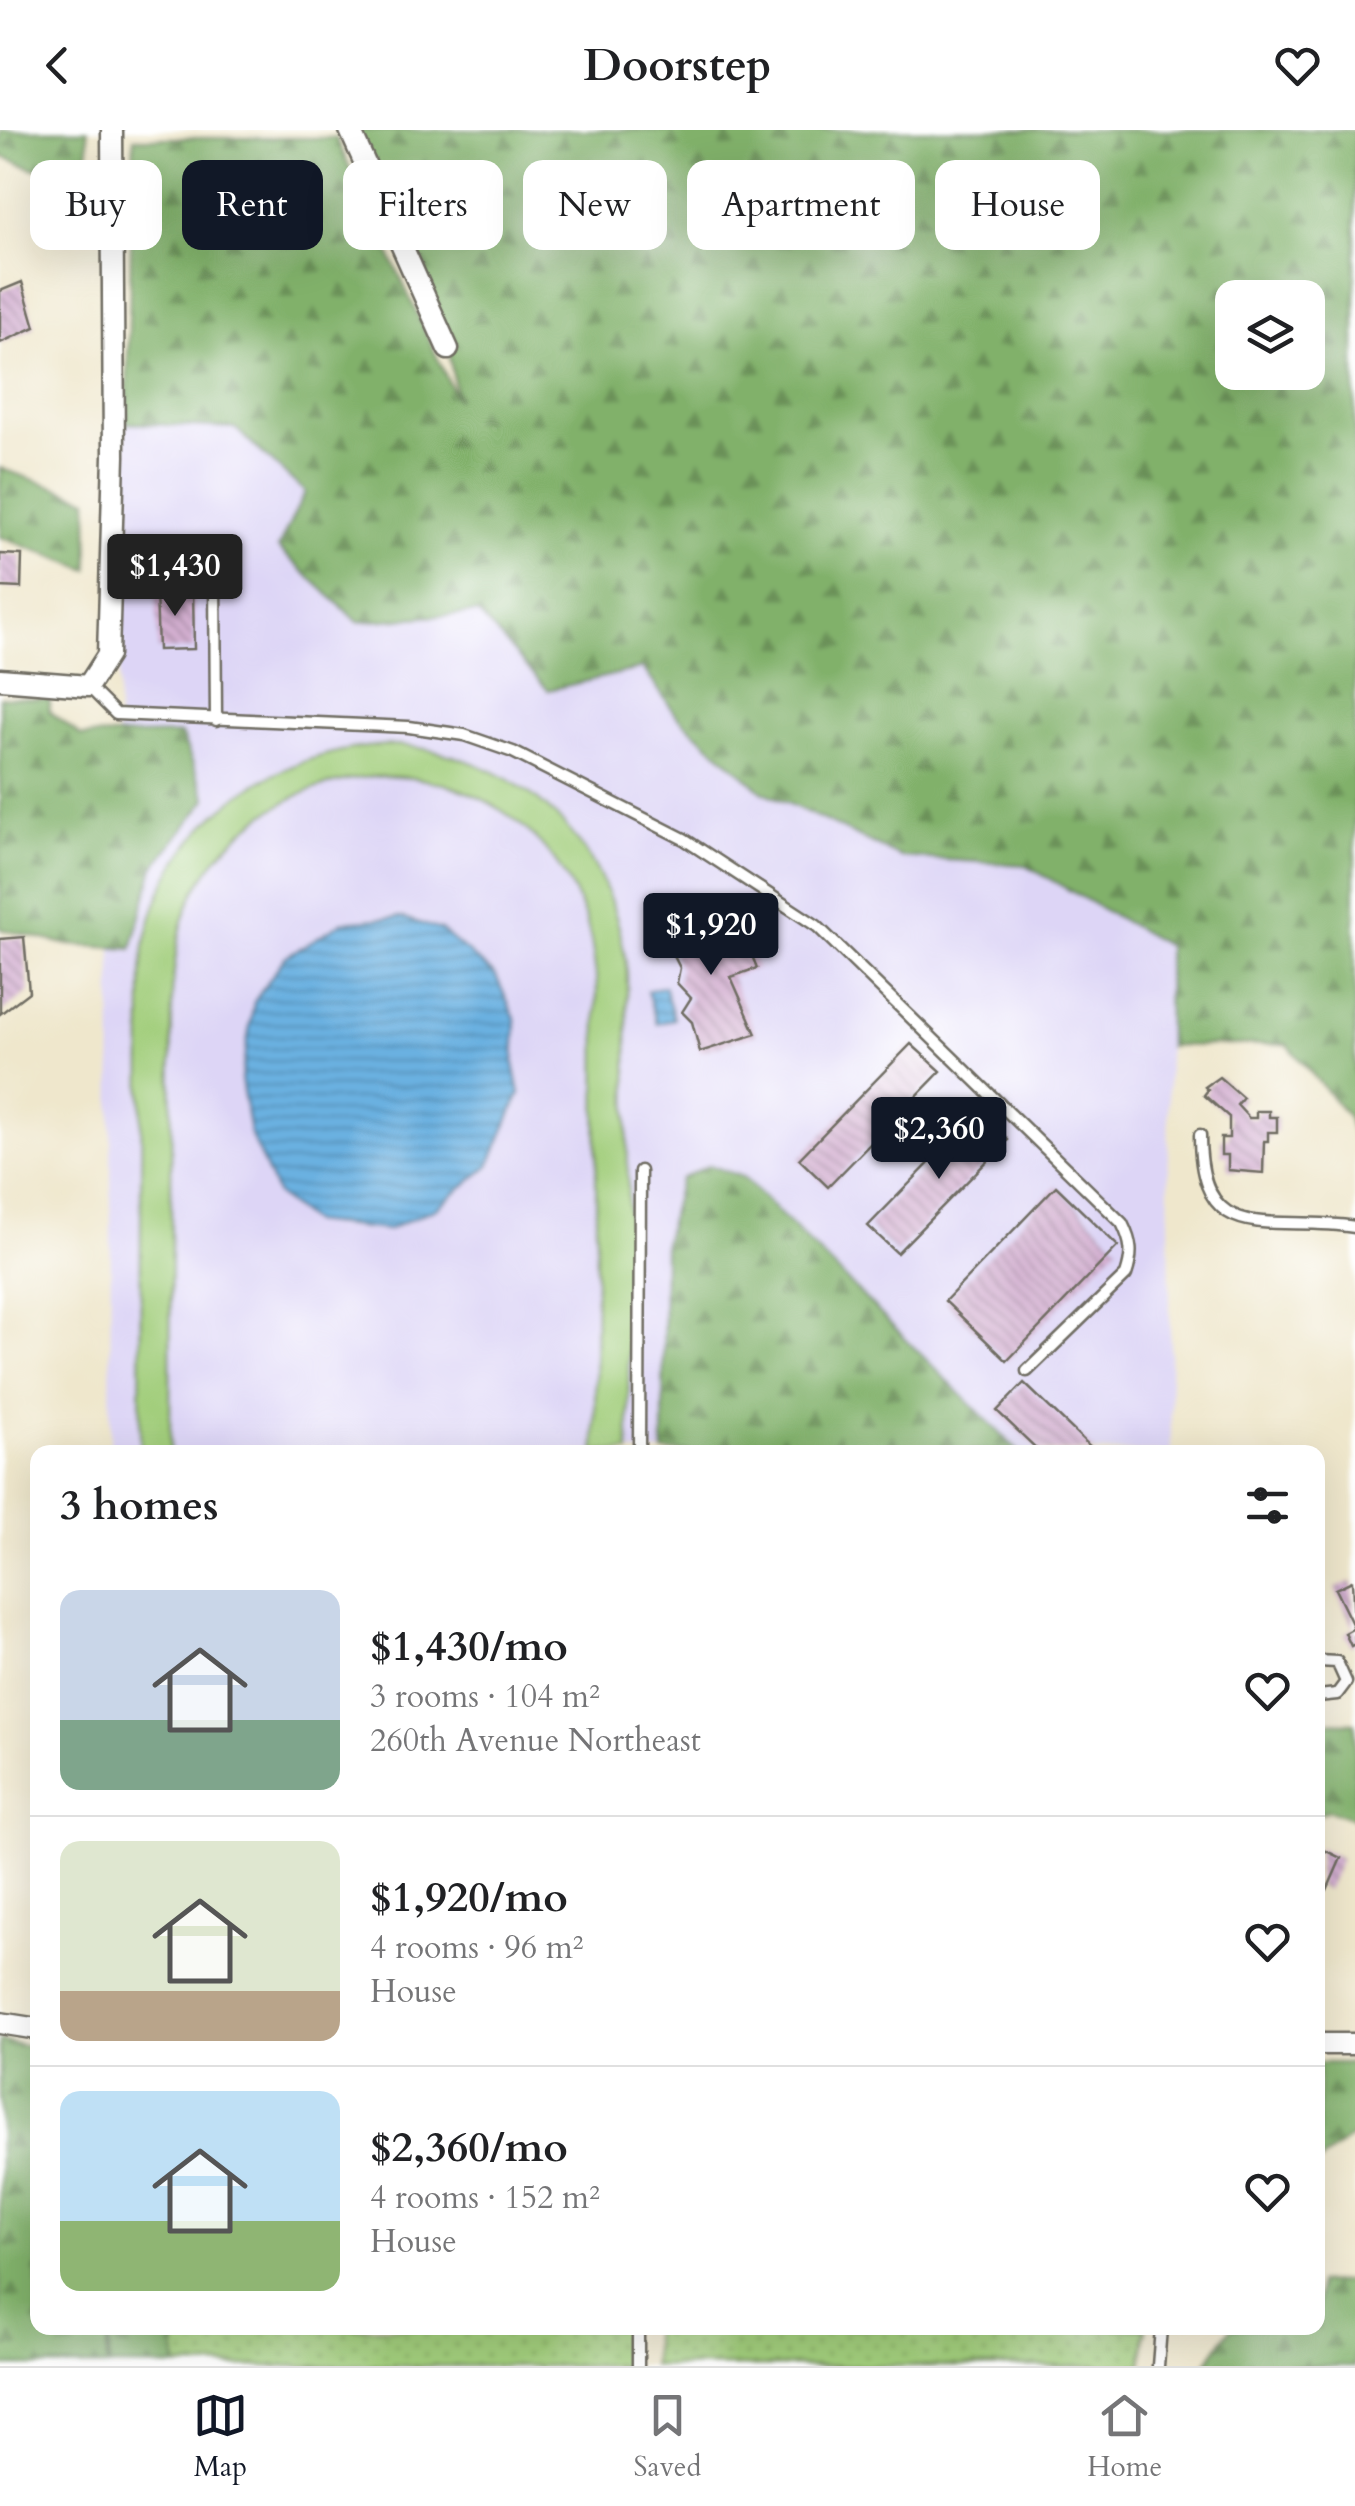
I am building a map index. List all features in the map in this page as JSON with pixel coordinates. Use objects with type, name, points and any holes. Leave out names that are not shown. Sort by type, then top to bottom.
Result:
[{"type":"street","points":[[0,679],[88,686],[108,656],[114,456],[112,130]]},
{"type":"street","points":[[350,130],[448,349]]},
{"type":"street","points":[[0,2023],[30,2028]]},
{"type":"street","points":[[1325,2044],[1355,2044]]},
{"type":"lane","points":[[216,579],[216,720]]},
{"type":"lane","points":[[88,686],[116,714],[409,727],[464,735],[513,752],[684,839],[818,926],[1122,1223],[1133,1256],[1126,1276],[1028,1371]]},
{"type":"lane","points":[[1200,1136],[1204,1184],[1210,1199],[1224,1212],[1251,1221],[1355,1227]]},
{"type":"lane","points":[[639,1445],[640,1171]]},
{"type":"lane","points":[[1325,1661],[1337,1662],[1346,1682],[1338,1694],[1325,1695]]},
{"type":"lane","points":[[638,2335],[638,2366]]},
{"type":"lane","points":[[1158,2366],[1160,2335]]},
{"type":"shaded area","points":[[134,138],[336,138],[346,160],[343,160],[343,250],[387,250],[459,407],[678,717],[762,791],[901,857],[1025,865],[1167,946],[1171,1445],[110,1445],[112,917],[131,250],[162,250],[162,160],[133,160]]},
{"type":"green space","points":[[0,130],[88,130],[88,160],[30,160],[30,167],[0,156]]},
{"type":"green space","points":[[350,130],[1355,130],[1355,1142],[1348,1117],[1287,1044],[1168,1046],[1167,946],[1025,865],[901,857],[762,791],[678,717],[643,668],[548,690],[478,613],[358,622],[278,548],[305,492],[235,428],[126,423],[131,250],[162,250],[162,160],[133,160],[134,138],[336,138],[346,160],[343,160],[343,250],[388,250],[457,400],[448,349],[404,250],[503,250],[503,160],[363,160]]},
{"type":"green space","points":[[0,468],[88,499],[89,570],[0,537]]},
{"type":"green space","points":[[0,697],[50,699],[49,711],[81,736],[181,734],[207,799],[154,867],[132,949],[69,945],[0,929]]},
{"type":"green space","points":[[400,745],[446,754],[487,769],[524,790],[556,816],[583,848],[604,884],[627,972],[629,1445],[595,1445],[597,985],[582,910],[550,854],[507,814],[455,788],[400,777],[343,781],[289,800],[239,835],[199,884],[187,910],[172,994],[170,1445],[140,1445],[142,972],[150,923],[167,878],[192,840],[225,807],[262,780],[305,761],[351,749]]},
{"type":"green space","points":[[709,1165],[743,1177],[1012,1445],[663,1445],[664,1243],[680,1179]]},
{"type":"green space","points":[[1325,1722],[1355,1723],[1355,1819],[1327,1810]]},
{"type":"green space","points":[[0,2041],[30,2046],[30,2335],[107,2335],[107,2366],[0,2366]]},
{"type":"green space","points":[[1325,2063],[1355,2063],[1355,2134],[1325,2158]]},
{"type":"green space","points":[[1355,2281],[1355,2366],[1204,2366],[1226,2335],[1325,2335],[1325,2283]]},
{"type":"green space","points":[[109,2335],[175,2335],[177,2366],[109,2366]]},
{"type":"green space","points":[[175,2335],[628,2335],[628,2366],[177,2366]]},
{"type":"green space","points":[[653,2335],[1145,2335],[1141,2366],[653,2366]]},
{"type":"water","points":[[401,917],[441,930],[496,976],[516,1021],[514,1064],[520,1093],[489,1166],[436,1208],[387,1230],[311,1222],[277,1195],[250,1133],[241,1079],[254,1002],[285,957],[343,922]]},
{"type":"water","points":[[664,986],[674,1019],[657,1024],[647,991]]},
{"type":"building","points":[[22,282],[35,327],[0,343],[0,291]]},
{"type":"building","points":[[0,554],[22,555],[21,588],[0,587]]},
{"type":"building","points":[[193,589],[194,649],[158,650],[156,590]]},
{"type":"building","points":[[697,903],[699,907],[718,906],[727,932],[720,935],[723,955],[748,946],[757,968],[731,977],[756,1034],[700,1052],[692,1022],[682,1012],[691,998],[677,983],[680,968],[673,954],[682,950],[672,911]]},
{"type":"building","points":[[24,937],[29,992],[0,1014],[0,939]]},
{"type":"building","points":[[911,1044],[941,1071],[828,1187],[799,1159]]},
{"type":"building","points":[[1219,1077],[1243,1098],[1237,1105],[1249,1118],[1256,1118],[1256,1111],[1269,1111],[1269,1117],[1277,1117],[1277,1132],[1268,1132],[1268,1141],[1264,1141],[1263,1173],[1228,1170],[1228,1155],[1221,1155],[1221,1138],[1229,1138],[1229,1117],[1204,1095],[1208,1090],[1205,1087]]},
{"type":"building","points":[[981,1110],[1008,1140],[897,1253],[868,1226]]},
{"type":"building","points":[[1056,1186],[1118,1246],[1007,1361],[945,1301]]},
{"type":"building","points":[[1024,1383],[1089,1445],[1033,1445],[997,1411]]},
{"type":"building","points":[[1352,1581],[1355,1644],[1351,1646],[1345,1633],[1354,1628],[1335,1589]]},
{"type":"building","points":[[1325,1850],[1341,1858],[1325,1889]]}]
